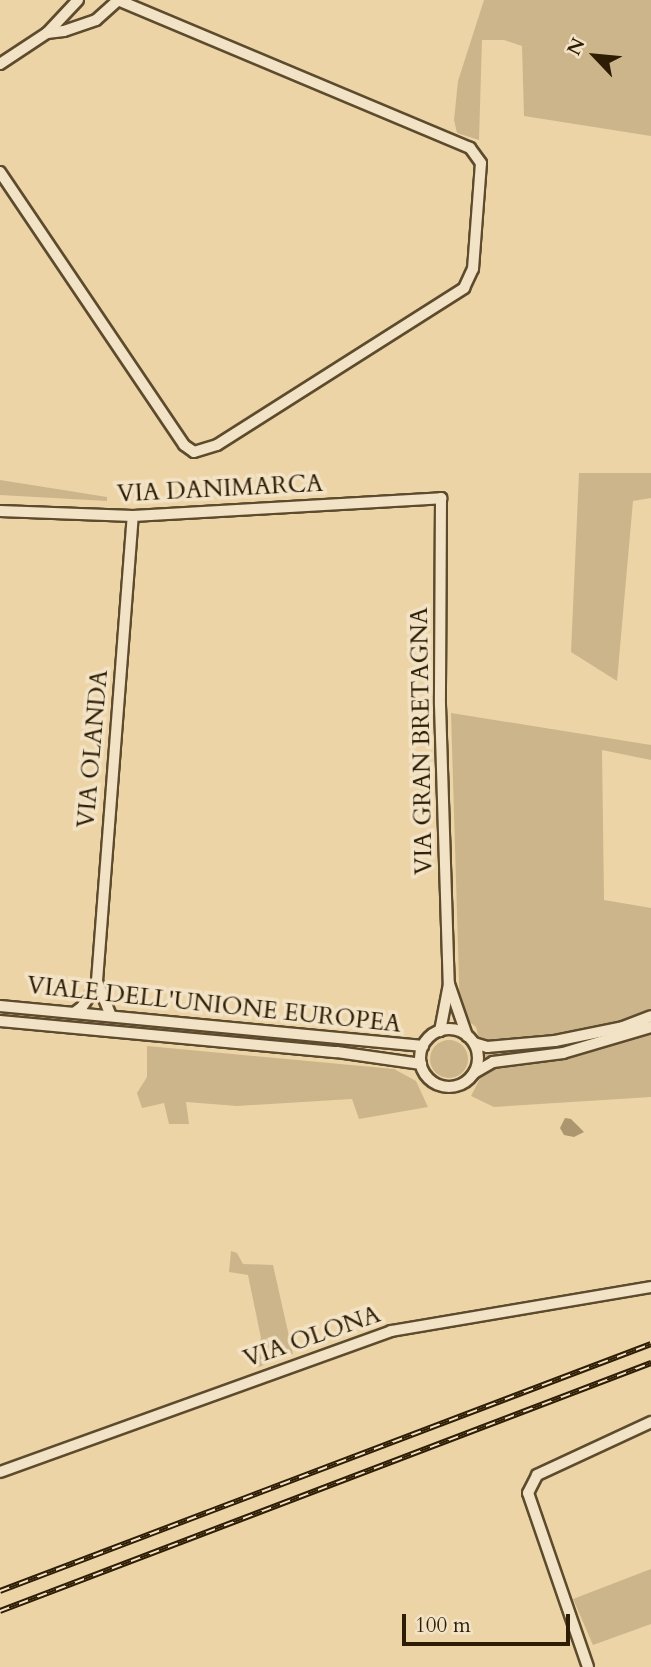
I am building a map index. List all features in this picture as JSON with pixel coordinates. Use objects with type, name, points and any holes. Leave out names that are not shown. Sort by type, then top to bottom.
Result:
[{"type":"street","points":[[0,64],[47,33],[78,0]]},
{"type":"street","points":[[0,172],[184,445],[194,452],[217,445],[464,288],[473,269],[481,163],[470,148],[118,0],[96,20],[64,31],[47,33]]},
{"type":"street","name":"VIA DANIMARCA","points":[[0,511],[133,516],[441,498]]},
{"type":"street","name":"VIA GRAN BRETAGNA","points":[[440,1031],[449,984],[440,705],[441,498]]},
{"type":"street","name":"VIA OLANDA","points":[[111,1016],[97,985],[133,516]]},
{"type":"street","name":"VIA GRAN BRETAGNA","points":[[449,984],[471,1039]]},
{"type":"street","points":[[74,1013],[82,1007],[97,985]]},
{"type":"street","name":"VIALE DELL'UNIONE EUROPEA","points":[[0,1006],[423,1046]]},
{"type":"street","points":[[440,1031],[459,1031],[487,1047],[555,1041],[623,1027],[651,1016]]},
{"type":"street","name":"VIALE DELL'UNIONE EUROPEA","points":[[0,1021],[337,1052],[421,1064]]},
{"type":"street","name":"VIALE DELL'UNIONE EUROPEA","points":[[440,1031],[423,1046],[421,1064],[426,1075],[445,1087],[467,1081],[474,1073],[494,1062],[563,1053],[651,1027]]},
{"type":"street","points":[[471,1039],[478,1053],[474,1073]]},
{"type":"street","name":"VIA OLONA","points":[[0,1472],[391,1331],[651,1287]]},
{"type":"street","points":[[587,1667],[528,1493],[537,1475],[651,1422]]},
{"type":"shaded area","points":[[484,0],[651,0],[651,136],[524,116],[522,46],[504,40],[482,40],[479,140],[457,133],[454,120],[458,81]]},
{"type":"shaded area","points":[[579,473],[651,473],[651,498],[633,501],[617,681],[571,652]]},
{"type":"shaded area","points":[[0,480],[107,497],[107,501],[0,495]]},
{"type":"shaded area","points":[[451,713],[651,745],[651,760],[602,750],[604,900],[651,908],[651,1097],[494,1107],[471,1096],[486,1067],[476,1027],[460,1014]]},
{"type":"shaded area","points":[[449,1040],[463,1045],[468,1059],[463,1073],[449,1078],[435,1073],[430,1059],[435,1045]]},
{"type":"shaded area","points":[[147,1046],[394,1069],[416,1081],[428,1107],[359,1119],[352,1099],[237,1106],[186,1102],[189,1124],[169,1124],[164,1103],[142,1108],[137,1093],[147,1077]]},
{"type":"shaded area","points":[[565,1118],[571,1119],[584,1132],[574,1137],[564,1135],[560,1128]]},
{"type":"shaded area","points":[[231,1251],[237,1253],[243,1264],[273,1265],[293,1354],[256,1368],[254,1360],[261,1338],[248,1275],[229,1272]]},
{"type":"shaded area","points":[[651,1569],[651,1624],[593,1645],[573,1599]]},
{"type":"railway","points":[[0,1591],[651,1344]]},
{"type":"railway","points":[[0,1611],[651,1363]]}]
